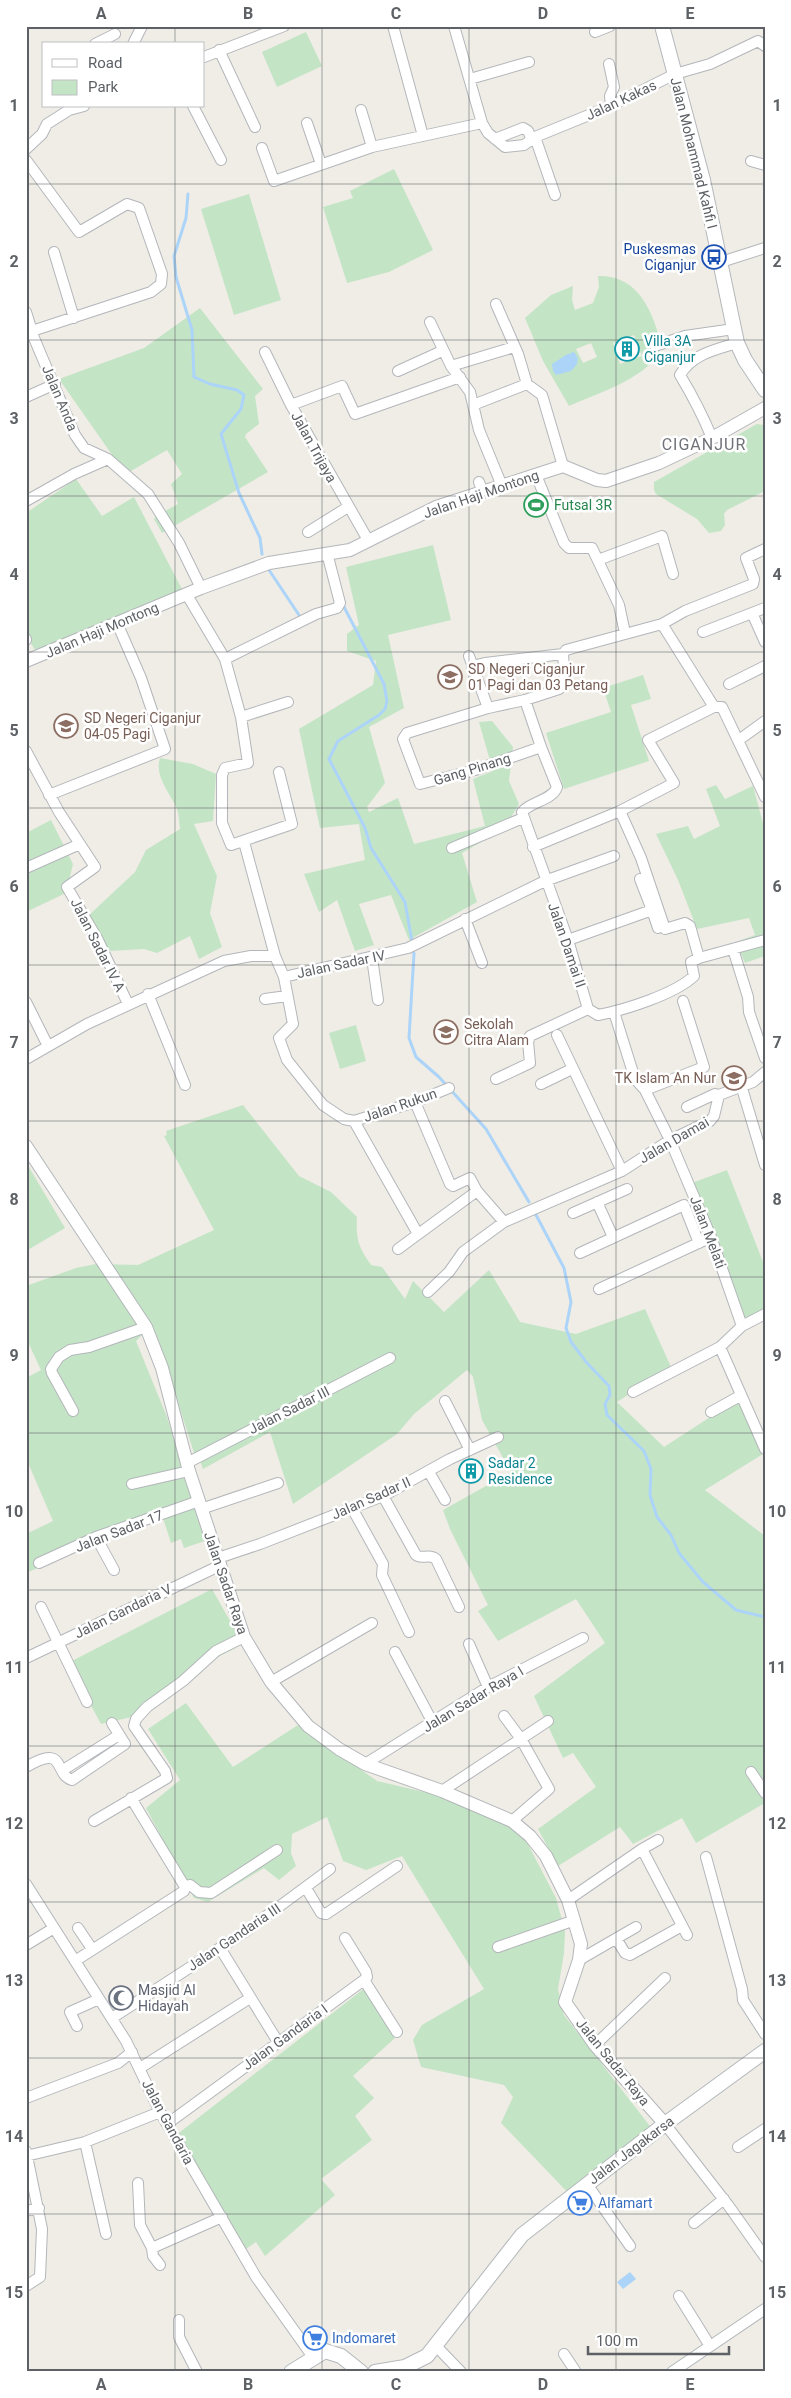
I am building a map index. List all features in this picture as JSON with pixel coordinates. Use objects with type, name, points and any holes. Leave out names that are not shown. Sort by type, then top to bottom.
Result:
[{"type":"main road","name":"Jalan Mohammad Kahfi I","points":[[662,26],[703,180],[738,343],[745,360],[765,390]]},
{"type":"main road","name":"Jalan Jagakarsa","points":[[375,2372],[416,2364],[427,2356],[522,2236],[665,2124],[765,2051]]},
{"type":"main road","points":[[292,2372],[325,2351],[333,2352],[361,2372]]},
{"type":"street","points":[[134,42],[142,26]]},
{"type":"street","points":[[205,57],[284,26]]},
{"type":"street","points":[[393,26],[423,136]]},
{"type":"street","name":"Jalan Kakas","points":[[454,26],[482,123],[505,147],[524,145],[532,136],[611,106],[675,74],[710,64],[758,41],[765,46]]},
{"type":"street","points":[[596,32],[610,26]]},
{"type":"street","points":[[99,42],[115,34]]},
{"type":"street","points":[[219,50],[255,127]]},
{"type":"street","points":[[470,79],[529,62]]},
{"type":"street","points":[[609,64],[614,87],[610,96],[611,106]]},
{"type":"street","points":[[26,149],[42,134],[48,124],[70,110],[77,108]]},
{"type":"street","points":[[194,108],[221,160]]},
{"type":"street","points":[[361,110],[372,147]]},
{"type":"street","points":[[307,123],[321,164]]},
{"type":"street","points":[[262,148],[274,181],[372,147],[482,123]]},
{"type":"street","name":"Jalan Kakas","points":[[495,138],[522,128],[532,136]]},
{"type":"street","points":[[532,136],[555,195]]},
{"type":"street","points":[[26,160],[79,232],[127,204],[139,208],[162,274],[161,284],[152,292],[74,318],[31,336]]},
{"type":"street","points":[[751,161],[765,166]]},
{"type":"street","points":[[721,262],[765,248]]},
{"type":"street","points":[[54,252],[74,318]]},
{"type":"street","points":[[496,304],[527,384],[542,395],[563,466],[597,480],[606,481],[659,463],[712,438],[765,408]]},
{"type":"street","name":"Jalan Anda","points":[[26,312],[31,336],[84,448],[108,459],[148,494],[179,543],[201,588]]},
{"type":"street","points":[[430,322],[442,351],[470,392],[479,430],[502,486]]},
{"type":"street","points":[[655,346],[685,336],[734,328]]},
{"type":"street","points":[[712,438],[704,416],[698,410],[680,375],[687,363],[708,352],[738,343]]},
{"type":"street","points":[[451,366],[514,347]]},
{"type":"street","points":[[398,371],[442,351]]},
{"type":"street","name":"Jalan Trijaya","points":[[265,352],[291,405],[368,540]]},
{"type":"street","points":[[291,405],[342,386],[355,414],[460,377]]},
{"type":"street","points":[[26,397],[55,384]]},
{"type":"street","points":[[473,405],[527,384]]},
{"type":"street","points":[[27,500],[74,474],[108,459]]},
{"type":"street","name":"Jalan Haji Montong","points":[[26,661],[201,588],[269,563],[350,550],[481,487],[502,486],[563,466]]},
{"type":"street","points":[[536,475],[564,543],[569,548],[592,548],[619,605],[625,633]]},
{"type":"street","points":[[308,532],[348,507]]},
{"type":"street","points":[[598,560],[662,536],[673,574]]},
{"type":"street","points":[[563,654],[565,683],[559,689],[526,700],[488,708],[471,661],[504,660],[563,654],[566,650],[625,633],[643,631],[662,624],[686,611],[752,584],[754,579],[746,558],[765,549]]},
{"type":"street","points":[[225,659],[316,614],[337,608],[340,604],[327,553]]},
{"type":"street","points":[[187,595],[225,659],[240,717],[248,763],[225,768],[222,775],[222,822],[230,845],[244,842],[292,824],[278,772]]},
{"type":"street","points":[[703,632],[765,608]]},
{"type":"street","points":[[752,613],[765,642]]},
{"type":"street","points":[[49,796],[165,750],[141,678],[117,623]]},
{"type":"street","points":[[662,624],[714,707]]},
{"type":"street","points":[[729,684],[765,666]]},
{"type":"street","points":[[526,700],[541,747],[557,787],[552,794],[526,807],[522,812],[545,881]]},
{"type":"street","points":[[240,717],[288,702]]},
{"type":"street","points":[[533,846],[620,811],[674,783],[648,740],[714,707],[722,707],[765,797]]},
{"type":"street","name":"Gang Pinang","points":[[488,708],[408,733],[403,739],[420,784],[475,770],[541,747]]},
{"type":"street","points":[[743,737],[765,721]]},
{"type":"street","points":[[26,751],[49,796],[80,844],[26,868]]},
{"type":"street","points":[[620,811],[641,858],[665,928],[685,923],[690,926],[699,958]]},
{"type":"street","points":[[452,848],[523,818]]},
{"type":"street","name":"Jalan Sadar IV","points":[[244,842],[275,956],[284,977],[372,958],[408,948],[545,881],[614,856]]},
{"type":"street","name":"Jalan Sadar IV A","points":[[80,844],[95,867],[67,887],[98,940],[128,1004]]},
{"type":"street","points":[[640,879],[658,928]]},
{"type":"street","name":"Jalan Damai II","points":[[545,881],[568,940],[588,1009]]},
{"type":"street","points":[[568,940],[652,910]]},
{"type":"street","points":[[465,919],[482,963]]},
{"type":"street","points":[[496,1079],[530,1063],[528,1042],[530,1036],[588,1009],[598,1015],[614,1012],[675,990],[694,976],[691,962],[699,958],[765,940]]},
{"type":"street","points":[[733,949],[748,997],[749,1012],[765,1058]]},
{"type":"street","points":[[26,1059],[148,994],[224,961],[251,956],[275,956]]},
{"type":"street","points":[[372,958],[378,1000]]},
{"type":"street","points":[[264,999],[287,996],[284,977]]},
{"type":"street","points":[[148,994],[185,1085]]},
{"type":"street","name":"Jalan Rukun","points":[[287,996],[294,1024],[279,1038],[287,1060],[323,1106],[344,1119],[354,1121],[415,1102],[449,1088]]},
{"type":"street","points":[[645,1090],[704,1067],[683,1001]]},
{"type":"street","points":[[26,1002],[48,1046]]},
{"type":"street","points":[[614,1012],[635,1079],[645,1090],[670,1140]]},
{"type":"street","points":[[557,1035],[622,1171]]},
{"type":"street","points":[[541,1084],[572,1069]]},
{"type":"street","points":[[687,1107],[715,1094],[719,1095],[753,1082],[765,1072]]},
{"type":"street","points":[[741,1085],[765,1165]]},
{"type":"street","name":"Jalan Damai","points":[[428,1292],[449,1272],[463,1252],[504,1222],[622,1171],[670,1140],[710,1121],[714,1116],[719,1095]]},
{"type":"street","points":[[415,1102],[450,1184],[453,1186],[470,1178],[477,1191],[504,1222]]},
{"type":"street","points":[[354,1121],[418,1234]]},
{"type":"street","name":"Jalan Melati","points":[[670,1140],[710,1237],[742,1326]]},
{"type":"street","name":"Jalan Sadar Raya","points":[[26,1146],[107,1260],[146,1327],[162,1368],[188,1467],[244,1637],[271,1682],[308,1726],[339,1749],[365,1764],[442,1791],[512,1821],[530,1836],[546,1856],[568,1900],[581,1944],[582,1959],[565,2002],[595,2044],[665,2124]]},
{"type":"street","points":[[573,1213],[627,1189]]},
{"type":"street","points":[[398,1249],[477,1191]]},
{"type":"street","points":[[598,1202],[614,1237]]},
{"type":"street","points":[[580,1253],[684,1205],[699,1243]]},
{"type":"street","points":[[599,1289],[710,1237]]},
{"type":"street","points":[[633,1392],[720,1347],[742,1326],[765,1314]]},
{"type":"street","points":[[73,1411],[52,1373],[51,1369],[59,1357],[70,1350],[90,1347],[146,1327]]},
{"type":"street","points":[[720,1347],[765,1449]]},
{"type":"street","name":"Jalan Sadar III","points":[[132,1484],[188,1467],[390,1358]]},
{"type":"street","points":[[711,1412],[740,1396]]},
{"type":"street","points":[[445,1401],[470,1450]]},
{"type":"street","name":"Jalan Sadar II","points":[[220,1561],[383,1496],[498,1437]]},
{"type":"street","points":[[429,1472],[444,1500]]},
{"type":"street","name":"Jalan Sadar 17","points":[[40,1563],[136,1521],[200,1506],[278,1483]]},
{"type":"street","points":[[383,1496],[416,1555],[436,1558],[459,1607]]},
{"type":"street","points":[[352,1508],[383,1564],[382,1575],[409,1632]]},
{"type":"street","points":[[96,1537],[114,1570]]},
{"type":"street","name":"Jalan Gandaria V","points":[[26,1658],[220,1561]]},
{"type":"street","points":[[41,1607],[87,1702]]},
{"type":"street","points":[[271,1682],[372,1623]]},
{"type":"street","points":[[94,1821],[167,1778],[165,1771],[134,1726],[136,1719],[147,1707],[183,1681],[216,1651],[244,1637]]},
{"type":"street","name":"Jalan Sadar Raya I","points":[[365,1764],[488,1687],[583,1638]]},
{"type":"street","points":[[469,1644],[488,1687]]},
{"type":"street","points":[[395,1652],[433,1723]]},
{"type":"street","points":[[504,1716],[550,1789],[512,1821]]},
{"type":"street","points":[[442,1791],[548,1721]]},
{"type":"street","points":[[26,1767],[44,1758],[53,1758],[68,1778],[72,1780],[125,1744],[112,1723]]},
{"type":"street","points":[[63,1770],[119,1735]]},
{"type":"street","points":[[750,1772],[765,1793]]},
{"type":"street","points":[[131,1798],[185,1887]]},
{"type":"street","points":[[568,1900],[658,1840]]},
{"type":"street","points":[[617,1940],[625,1953],[630,1955],[684,1931],[642,1849]]},
{"type":"street","points":[[75,1961],[181,1894],[185,1887],[190,1885],[199,1892],[210,1893],[277,1850]]},
{"type":"street","points":[[706,1857],[742,1989],[743,2000],[765,2034]]},
{"type":"street","points":[[306,1888],[321,1913],[326,1914],[397,1866]]},
{"type":"street","name":"Jalan Gandaria III","points":[[112,2018],[220,1948],[330,1869]]},
{"type":"street","name":"Jalan Gandaria","points":[[26,1884],[132,2052],[160,2112],[256,2277],[314,2357]]},
{"type":"street","points":[[498,1947],[575,1920]]},
{"type":"street","points":[[582,1959],[636,1927]]},
{"type":"street","points":[[26,1945],[54,1928]]},
{"type":"street","points":[[78,1928],[92,1949]]},
{"type":"street","points":[[345,1938],[366,1972],[367,1976],[364,1980],[397,2032]]},
{"type":"street","points":[[582,1959],[585,1942]]},
{"type":"street","points":[[220,1948],[278,2042]]},
{"type":"street","points":[[595,2044],[665,1978]]},
{"type":"street","name":"Jalan Gandaria I","points":[[167,2124],[364,1980]]},
{"type":"street","points":[[140,2068],[250,1998]]},
{"type":"street","points":[[77,2026],[70,2012],[99,1999]]},
{"type":"street","points":[[26,2098],[118,2062],[132,2052]]},
{"type":"street","points":[[26,2286],[40,2277],[43,2246],[39,2208],[27,2154],[85,2142],[160,2112]]},
{"type":"street","points":[[665,2124],[724,2199],[765,2257]]},
{"type":"street","points":[[738,2147],[765,2129]]},
{"type":"street","points":[[85,2142],[106,2234]]},
{"type":"street","points":[[138,2183],[140,2225],[152,2248],[153,2256],[160,2265]]},
{"type":"street","points":[[587,2184],[630,2246]]},
{"type":"street","points":[[694,2223],[724,2199]]},
{"type":"street","points":[[26,2211],[39,2208]]},
{"type":"street","points":[[152,2248],[222,2217]]},
{"type":"street","points":[[679,2296],[710,2346]]},
{"type":"street","points":[[672,2372],[765,2309]]},
{"type":"street","points":[[179,2320],[179,2337],[197,2372]]},
{"type":"street","points":[[436,2346],[461,2372]]},
{"type":"street","points":[[564,2354],[576,2372]]},
{"type":"green space","points":[[306,32],[322,66],[277,87],[262,52]]},
{"type":"green space","points":[[394,169],[433,250],[389,272],[347,283],[323,207],[353,198],[350,191]]},
{"type":"green space","points":[[249,194],[281,300],[234,315],[201,209]]},
{"type":"green space","points":[[598,276],[610,277],[629,285],[637,292],[649,309],[661,346],[652,362],[631,378],[606,391],[569,406],[543,361],[525,318],[551,295],[573,286],[572,300],[575,310],[593,303],[599,287]],"holes":[[[634,335],[642,356],[620,364],[613,343]],[[591,343],[597,357],[583,363],[576,349]]]},
{"type":"green space","points":[[200,308],[263,389],[255,396],[259,424],[246,434],[245,437],[268,472],[162,533],[154,519],[178,504],[171,484],[182,474],[167,450],[131,471],[122,469],[59,379],[144,348]]},
{"type":"green space","points":[[757,424],[765,425],[765,491],[727,510],[724,514],[725,525],[721,531],[709,533],[697,519],[656,494],[654,482]]},
{"type":"green space","points":[[76,479],[102,516],[134,497],[185,595],[35,650],[26,635],[26,513]]},
{"type":"green space","points":[[433,545],[451,620],[388,635],[404,708],[369,727],[385,783],[367,807],[369,812],[398,798],[414,844],[485,826],[473,779],[493,771],[479,722],[492,721],[513,747],[509,781],[519,804],[504,829],[462,853],[477,902],[409,940],[391,895],[359,904],[374,945],[355,951],[337,900],[319,912],[304,874],[365,860],[359,824],[320,828],[299,729],[373,685],[376,661],[347,651],[347,634],[359,625],[346,567]]},
{"type":"green space","points":[[643,675],[651,699],[631,705],[649,761],[564,789],[546,733],[611,712],[603,688]]},
{"type":"green space","points":[[160,758],[193,764],[216,774],[213,821],[194,824],[217,876],[210,913],[222,947],[199,959],[190,936],[157,953],[144,949],[109,951],[87,917],[135,872],[146,850],[180,829],[177,809],[159,772]]},
{"type":"green space","points":[[716,785],[725,799],[753,786],[765,831],[765,956],[745,963],[736,942],[755,935],[749,918],[697,929],[678,880],[656,834],[688,826],[694,839],[720,826],[706,789]]},
{"type":"green space","points":[[51,820],[73,864],[66,893],[26,912],[26,833]]},
{"type":"green space","points":[[356,1025],[366,1061],[340,1069],[329,1033]]},
{"type":"green space","points":[[243,1105],[299,1176],[331,1192],[357,1217],[357,1232],[363,1253],[371,1265],[382,1267],[405,1299],[413,1281],[444,1312],[489,1270],[520,1322],[576,1334],[645,1309],[671,1367],[617,1402],[664,1447],[738,1399],[763,1454],[705,1490],[765,1536],[765,1803],[696,1843],[682,1818],[633,1844],[620,1827],[558,1866],[538,1829],[596,1787],[573,1753],[563,1758],[534,1696],[605,1643],[576,1599],[498,1641],[478,1611],[488,1605],[450,1529],[443,1510],[511,1472],[482,1420],[473,1377],[467,1370],[414,1414],[397,1434],[293,1504],[270,1432],[203,1469],[197,1452],[194,1453],[167,1368],[148,1329],[136,1341],[167,1417],[205,1541],[184,1548],[181,1539],[171,1543],[162,1515],[26,1573],[26,1534],[53,1521],[26,1458],[26,1378],[41,1370],[26,1338],[26,1286],[76,1268],[96,1264],[138,1265],[214,1230],[164,1136],[167,1135],[166,1131]]},
{"type":"green space","points":[[26,1165],[65,1228],[26,1251]]},
{"type":"green space","points":[[727,1170],[765,1267],[765,1310],[740,1320],[689,1184]]},
{"type":"green space","points":[[212,1589],[243,1644],[214,1659],[188,1684],[150,1710],[136,1716],[101,1724],[68,1663]]},
{"type":"green space","points":[[186,1703],[233,1767],[298,1725],[377,1781],[437,1795],[490,1814],[522,1833],[556,1898],[565,1931],[564,1953],[558,1989],[564,2015],[656,2134],[575,2200],[501,2123],[513,2097],[504,2085],[421,2067],[413,2040],[422,2025],[484,1989],[402,1856],[366,1870],[343,1861],[327,1817],[292,1834],[291,1853],[296,1866],[279,1880],[264,1868],[208,1902],[194,1898],[146,1808],[180,1780],[148,1729]]},
{"type":"green space","points":[[366,1987],[395,2038],[353,2076],[374,2098],[355,2116],[372,2140],[321,2179],[335,2195],[265,2256],[256,2242],[246,2249],[175,2136]]},
{"type":"water","points":[[574,352],[578,358],[577,364],[571,371],[556,375],[552,364]]},
{"type":"water","points":[[630,2272],[636,2279],[623,2289],[617,2282]]},
{"type":"waterway","points":[[188,194],[186,218],[174,256],[176,277],[192,330],[194,377],[210,384],[237,390],[244,395],[241,409],[221,434],[239,493],[260,538],[262,554]]},
{"type":"waterway","points":[[267,567],[301,618]]},
{"type":"waterway","points":[[344,607],[384,684],[387,701],[385,709],[379,715],[338,741],[329,759],[365,828],[371,848],[405,902],[412,941]]},
{"type":"waterway","points":[[414,953],[409,1038],[416,1057],[439,1077],[486,1129],[529,1202]]},
{"type":"waterway","points":[[535,1213],[564,1268],[571,1302],[566,1328],[571,1342],[587,1363],[609,1386],[610,1395],[605,1404],[607,1415],[644,1451],[651,1469],[650,1495],[657,1517],[671,1535],[679,1553],[703,1582],[736,1610],[765,1617]]},
{"type":"place","name":"Puskesmas Ciganjur","points":[[714,257]]},
{"type":"place","name":"Villa 3A Ciganjur","points":[[627,349]]},
{"type":"place","name":"Futsal 3R","points":[[536,505]]},
{"type":"place","name":"SD Negeri Ciganjur 01 Pagi dan 03 Petang","points":[[450,677]]},
{"type":"place","name":"SD Negeri Ciganjur 04-05 Pagi","points":[[66,726]]},
{"type":"place","name":"Sekolah Citra Alam","points":[[446,1032]]},
{"type":"place","name":"TK Islam An Nur","points":[[734,1078]]},
{"type":"place","name":"Sadar 2 Residence","points":[[471,1471]]},
{"type":"place","name":"Masjid Al Hidayah","points":[[121,1998]]},
{"type":"place","name":"Alfamart","points":[[580,2203]]},
{"type":"place","name":"Indomaret","points":[[315,2338]]},
{"type":"district","name":"CIGANJUR","points":[[704,444]]}]
